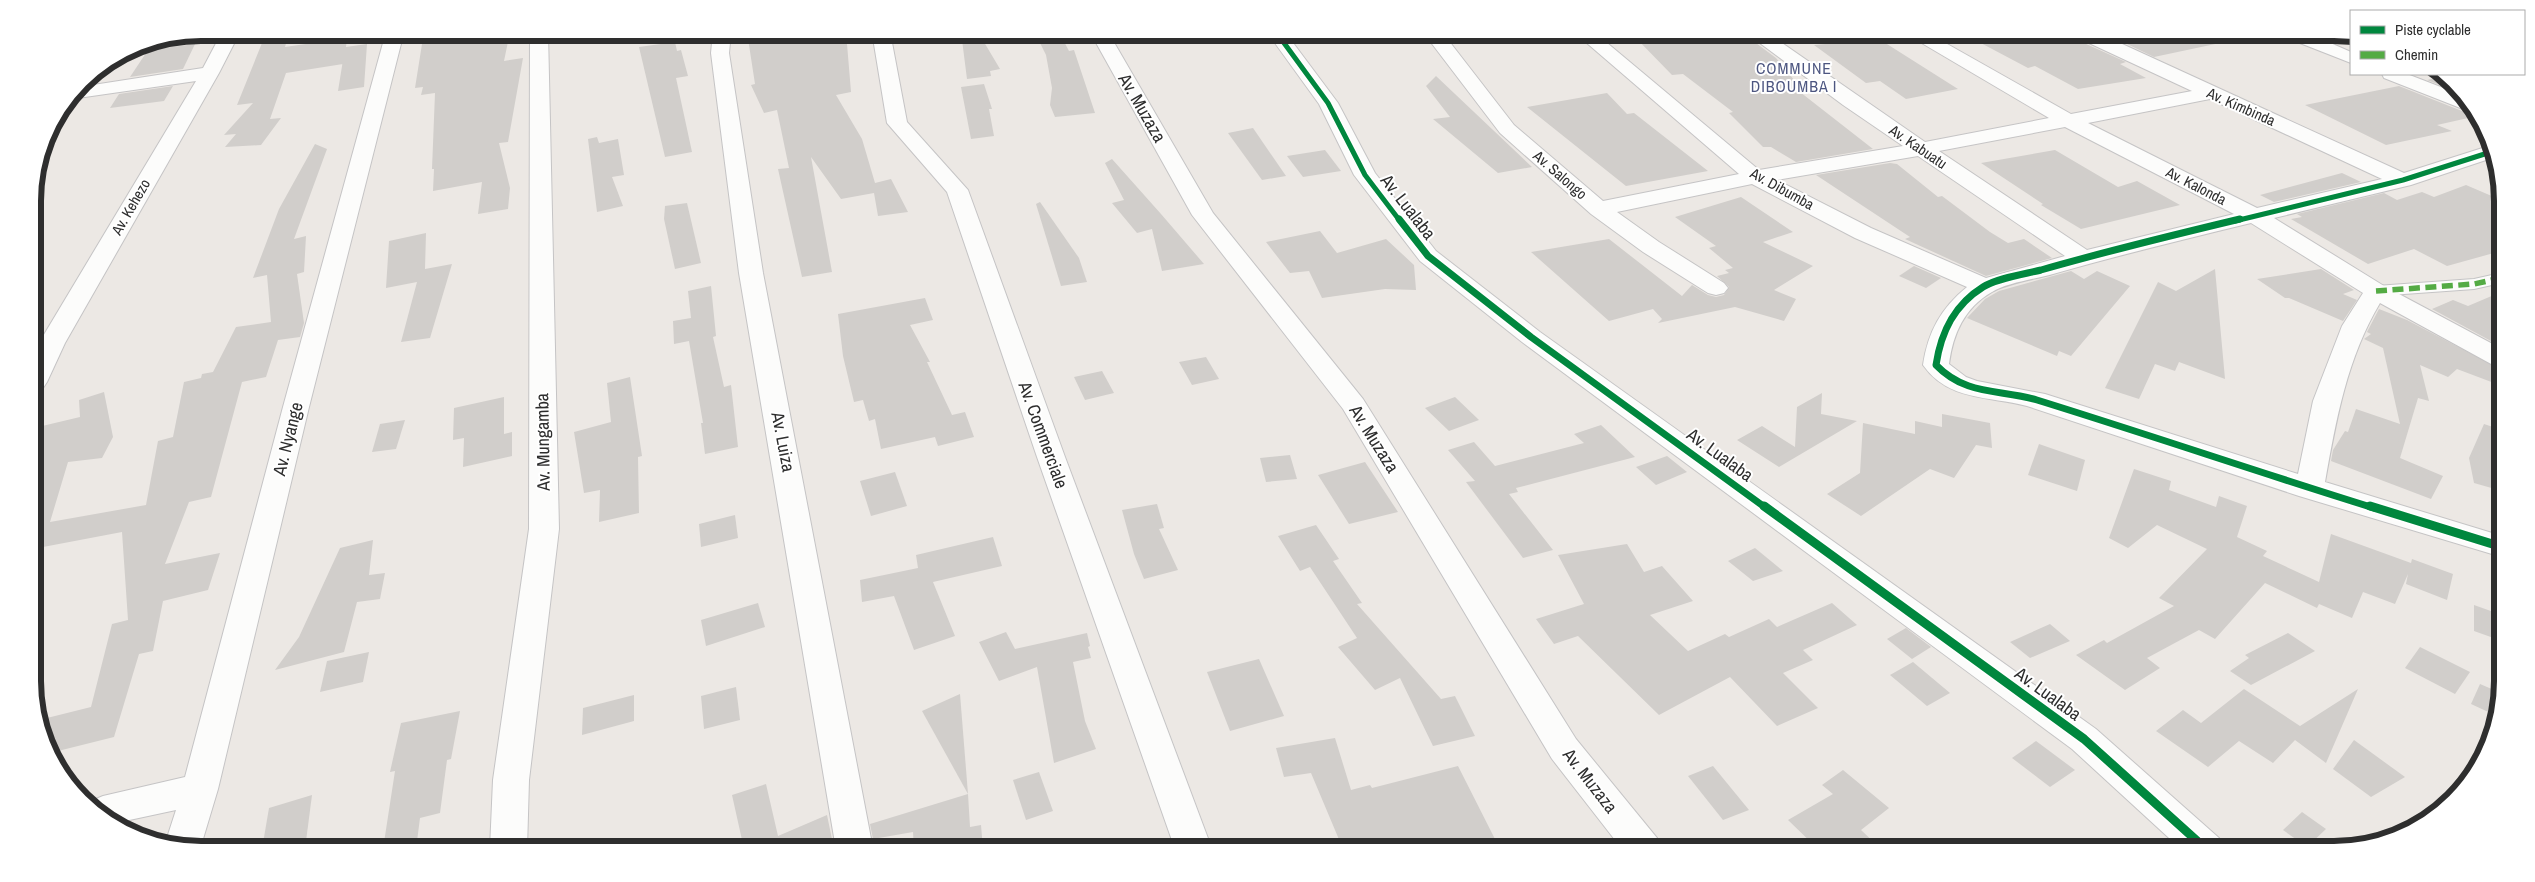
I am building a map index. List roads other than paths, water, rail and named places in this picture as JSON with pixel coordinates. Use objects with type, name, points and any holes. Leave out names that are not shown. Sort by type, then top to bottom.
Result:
[{"type":"street","name":"Av. Kehezo","points":[[43,345],[210,73],[226,41]]},
{"type":"street","name":"Av. Nyange","points":[[185,839],[200,789],[296,408],[393,41]]},
{"type":"street","name":"Av. Mungamba","points":[[508,841],[511,780],[544,529],[539,41]]},
{"type":"street","name":"Av. Luiza","points":[[721,41],[720,53],[751,273],[802,542],[854,841]]},
{"type":"street","name":"Av. Commerciale","points":[[883,41],[897,123],[957,190],[1051,457],[1191,841]]},
{"type":"street","name":"Av. Muzaza","points":[[1105,41],[1203,215],[1354,405],[1564,749],[1637,840]]},
{"type":"street","name":"Av. Lualaba","points":[[1283,41],[1328,103],[1365,174],[1428,256],[1531,337],[2084,739],[2196,840]]},
{"type":"street","name":"Av. Salongo","points":[[1439,41],[1507,129],[1599,209],[1651,247],[1716,288]]},
{"type":"street","name":"Av. Dibumba","points":[[1594,41],[1755,177],[1863,233],[1984,286]]},
{"type":"street","name":"Av. Kabuatu","points":[[1767,41],[1920,149],[2084,258]]},
{"type":"street","name":"Av. Kalonda","points":[[1928,41],[2067,120],[2257,217],[2376,291],[2494,356]]},
{"type":"street","name":"Av. Kimbinda","points":[[2099,41],[2403,180]]},
{"type":"street","points":[[2310,41],[2350,58]]},
{"type":"street","points":[[84,93],[210,73]]},
{"type":"street","points":[[2394,75],[2458,100]]},
{"type":"street","points":[[1599,209],[1755,177],[1920,149],[2210,93]]},
{"type":"street","points":[[2486,154],[2403,180],[2084,258],[1984,286],[1965,301],[1948,322],[1939,344],[1936,365],[1944,376],[1962,387],[2024,396],[2309,489],[2494,545]]},
{"type":"street","points":[[2309,489],[2326,401],[2354,326],[2376,291],[2474,284],[2494,280]]},
{"type":"street","points":[[107,810],[200,789]]},
{"type":"district","name":"COMMUNE DIBOUMBA I","points":[[1794,77]]}]
